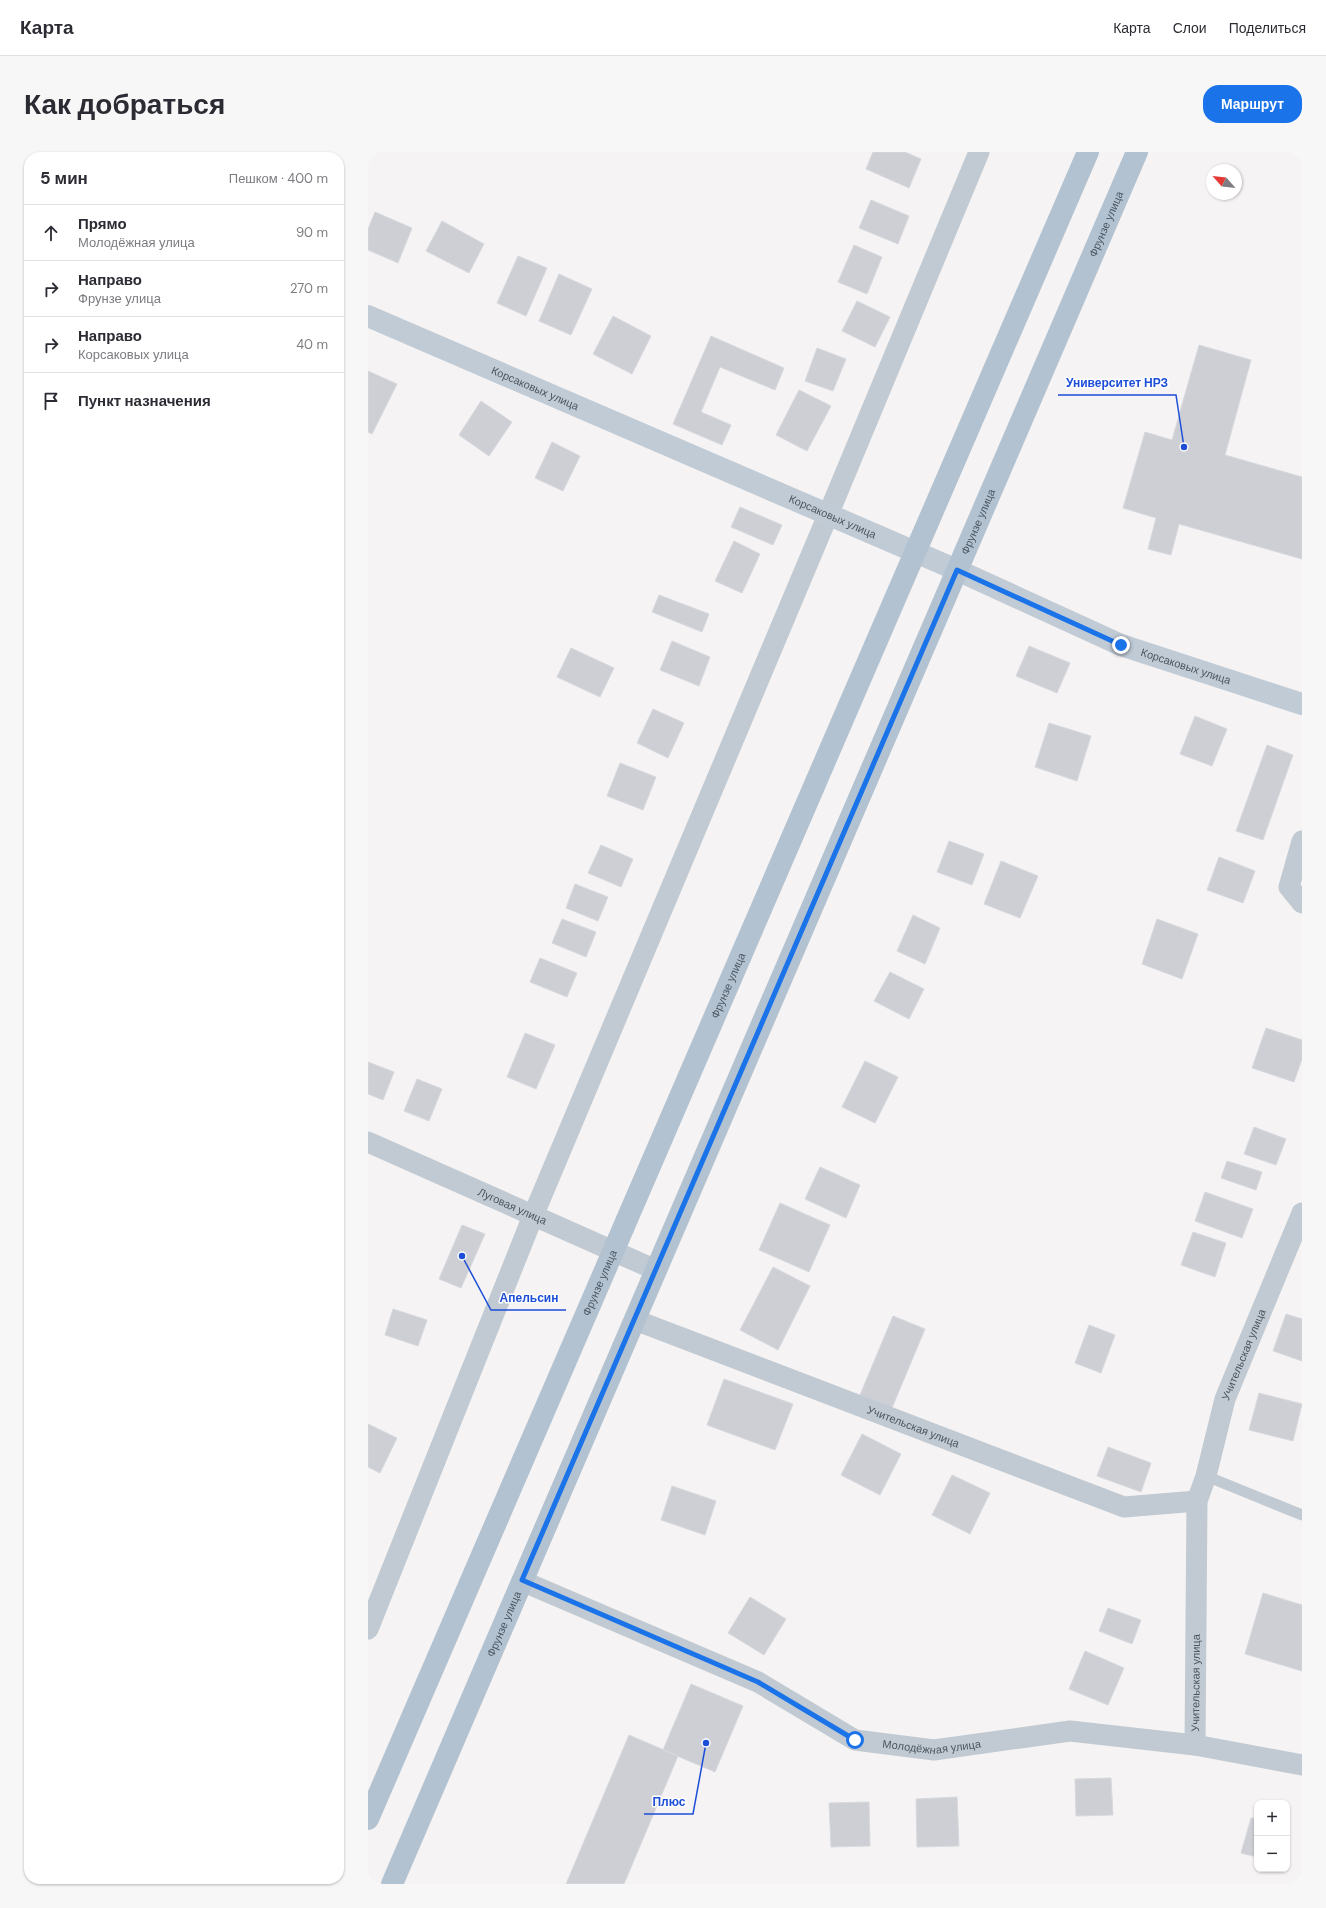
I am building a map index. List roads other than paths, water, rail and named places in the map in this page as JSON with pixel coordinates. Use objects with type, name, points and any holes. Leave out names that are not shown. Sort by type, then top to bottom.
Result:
[{"type":"main road","name":"Фрунзе улица","points":[[368,1820],[1088,152]]},
{"type":"main road","name":"Фрунзе улица","points":[[392,1884],[1137,152]]},
{"type":"street","points":[[368,1629],[533,1216],[979,152]]},
{"type":"street","name":"Корсаковых улица","points":[[368,316],[957,570],[1121,645],[1302,704]]},
{"type":"street","points":[[1302,841],[1289,887],[1302,903]]},
{"type":"street","name":"Луговая улица","points":[[368,1142],[656,1270]]},
{"type":"street","name":"Учительская улица","points":[[1195,1744],[1197,1501],[1206,1476],[1225,1399],[1302,1213]]},
{"type":"street","name":"Учительская улица","points":[[635,1320],[1124,1507],[1197,1501]]},
{"type":"street","name":"Молодёжная улица","points":[[522,1580],[758,1682],[855,1740],[934,1750],[1070,1730],[1195,1744],[1302,1765]]},
{"type":"lane","points":[[1206,1476],[1302,1515]]},
{"type":"place","name":"Университет НРЗ","points":[[1184,447]]},
{"type":"place","name":"Апельсин","points":[[462,1256]]},
{"type":"place","name":"Плюс","points":[[706,1743]]}]
